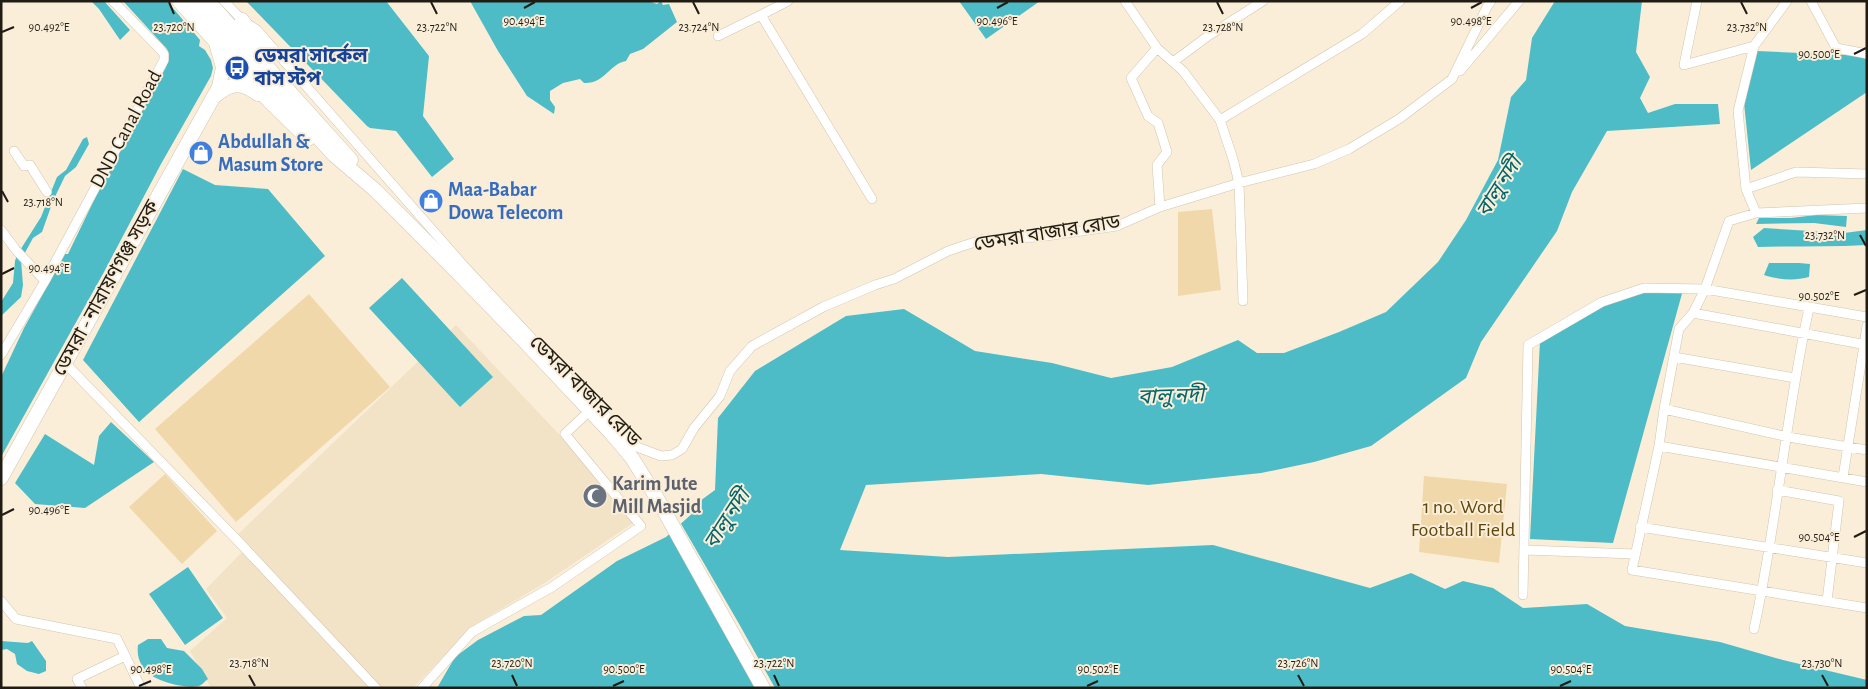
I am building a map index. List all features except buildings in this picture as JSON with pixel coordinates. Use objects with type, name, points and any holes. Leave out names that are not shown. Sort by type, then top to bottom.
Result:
[{"type":"main road","points":[[179,1],[270,102],[312,142],[334,155]]},
{"type":"main road","points":[[194,1],[334,155],[375,190],[522,338],[611,433],[638,466],[763,688]]},
{"type":"main road","points":[[208,1],[361,170],[375,190]]},
{"type":"main road","points":[[242,20],[293,94]]},
{"type":"main road","name":"ডেমরা - নারায়ণগঞ্জ সড়ক","points":[[1,478],[64,362],[213,99],[223,74],[221,57],[216,43]]},
{"type":"main road","name":"ডেমরা - নারায়ণগঞ্জ সড়ক","points":[[213,99],[222,90],[236,85],[248,87],[270,102]]},
{"type":"street","name":"DND Canal Road","points":[[2,351],[45,281],[164,60],[164,54],[160,49],[113,1]]},
{"type":"street","name":"ডেমরা বাজার রোড","points":[[224,1],[242,20],[257,30],[464,266],[586,396],[636,448],[661,456],[672,455],[682,449],[694,428],[720,396],[730,371],[752,346],[824,307],[874,285],[894,279],[948,251],[984,240],[1039,237],[1117,226],[1160,207],[1239,183],[1314,164],[1349,149],[1399,118],[1452,79],[1520,1]]},
{"type":"street","points":[[718,36],[788,1]]},
{"type":"street","points":[[1124,1],[1158,48],[1183,71],[1220,120],[1239,183],[1243,301]]},
{"type":"street","points":[[1173,62],[1208,36],[1263,1]]},
{"type":"street","points":[[1220,120],[1362,34],[1400,1]]},
{"type":"street","points":[[1452,79],[1491,1]]},
{"type":"street","points":[[1697,1],[1684,65],[1754,46]]},
{"type":"street","points":[[1756,213],[1746,188],[1738,111],[1754,46],[1787,1]]},
{"type":"street","points":[[1811,1],[1836,48],[1867,54]]},
{"type":"street","points":[[761,15],[872,199]]},
{"type":"street","points":[[1158,48],[1131,78],[1148,116],[1158,123],[1167,152],[1157,166],[1160,207]]},
{"type":"street","points":[[14,151],[24,166],[30,165],[47,192]]},
{"type":"street","points":[[1746,188],[1796,172],[1867,174]]},
{"type":"street","points":[[1867,208],[1756,213],[1729,220],[1705,289],[1693,313],[1679,329],[1659,446],[1632,570],[1867,608]]},
{"type":"street","points":[[1,230],[17,252],[45,281]]},
{"type":"street","points":[[1523,596],[1528,345],[1602,302],[1644,288],[1705,289],[1867,317]]},
{"type":"street","points":[[1754,629],[1770,548],[1780,467],[1788,437],[1795,378],[1809,308]]},
{"type":"street","points":[[1693,313],[1865,345]]},
{"type":"street","points":[[1843,478],[1867,326]]},
{"type":"street","points":[[1674,357],[1795,378]]},
{"type":"street","points":[[64,362],[238,540],[376,688]]},
{"type":"street","points":[[1664,409],[1788,437],[1867,450]]},
{"type":"street","points":[[422,688],[472,632],[552,588],[641,526],[565,434],[584,416]]},
{"type":"street","points":[[1659,446],[1867,482]]},
{"type":"street","points":[[1778,490],[1839,501],[1827,601]]},
{"type":"street","points":[[1640,527],[1867,563]]},
{"type":"street","points":[[1525,550],[1635,554]]},
{"type":"street","points":[[1,601],[16,620],[117,639],[141,688]]},
{"type":"street","points":[[82,688],[77,679],[125,656]]},
{"type":"shaded area","points":[[456,325],[639,519],[546,582],[474,625],[413,688],[211,688],[190,651],[227,618],[206,589],[242,552],[233,539]]},
{"type":"green space","points":[[1212,209],[1221,290],[1178,296],[1178,212]]},
{"type":"green space","points":[[309,294],[390,387],[236,522],[155,429]]},
{"type":"green space","points":[[165,474],[217,531],[182,564],[129,507]]},
{"type":"green space","name":"1 no. Word Football Field","points":[[1424,476],[1507,484],[1499,563],[1419,552]]},
{"type":"water","points":[[91,1],[104,1],[130,30],[120,40],[99,9]]},
{"type":"water","points":[[123,1],[167,1],[200,40],[199,46],[205,50],[211,60],[213,68],[211,76],[1,457],[1,377],[24,328],[65,254],[68,254],[96,196],[166,67],[169,56],[167,49]]},
{"type":"water","points":[[246,1],[386,1],[429,56],[423,116],[454,159],[432,177],[396,131],[367,126]]},
{"type":"water","points":[[470,1],[648,1],[657,4],[661,1],[663,5],[669,4],[677,22],[643,49],[630,54],[626,61],[615,66],[597,80],[584,83],[580,79],[563,83],[550,91],[550,100],[555,107],[554,114],[527,96],[498,51]]},
{"type":"water","points":[[959,1],[1040,1],[986,39]]},
{"type":"water","name":"বালু নদী","points":[[1555,1],[1642,1],[1636,52],[1650,77],[1640,98],[1648,113],[1675,104],[1718,104],[1720,124],[1607,131],[1572,192],[1557,231],[1481,342],[1466,378],[1371,446],[1314,462],[1261,473],[1148,485],[1041,474],[866,485],[840,550],[948,557],[1213,545],[1370,588],[1411,573],[1445,589],[1463,581],[1493,588],[1523,608],[1587,604],[1625,626],[1720,642],[1783,660],[1867,680],[1867,688],[437,688],[455,657],[478,640],[524,616],[541,615],[617,561],[666,537],[695,511],[700,501],[715,490],[718,418],[755,371],[846,316],[904,309],[975,351],[1052,363],[1111,378],[1172,367],[1238,340],[1257,353],[1284,353],[1386,312],[1438,262],[1466,220],[1498,160],[1511,97],[1526,80],[1532,38]]},
{"type":"water","points":[[1757,51],[1867,56],[1867,92],[1751,170],[1744,103]]},
{"type":"water","points":[[87,137],[89,144],[76,167],[65,176],[53,201],[42,232],[33,238],[21,260],[23,285],[21,297],[1,316],[1,302],[13,283],[17,255],[41,217],[57,177],[66,170],[83,139]]},
{"type":"water","points":[[183,169],[215,185],[268,189],[325,256],[139,422],[83,360]]},
{"type":"water","points":[[1816,215],[1847,216],[1846,227],[1814,223],[1756,224],[1759,218],[1791,218]]},
{"type":"water","points":[[1764,228],[1844,233],[1867,230],[1867,245],[1758,247],[1753,237]]},
{"type":"water","points":[[1769,263],[1810,264],[1809,277],[1787,279],[1764,275]]},
{"type":"water","points":[[402,278],[493,377],[460,407],[369,308]]},
{"type":"water","points":[[1658,289],[1683,290],[1613,543],[1530,539],[1540,341],[1598,305],[1624,295]]},
{"type":"water","points":[[111,422],[154,462],[85,508],[35,504],[15,483],[45,434],[94,465],[99,436]]},
{"type":"water","points":[[188,567],[223,618],[185,645],[149,594]]},
{"type":"water","points":[[148,639],[161,639],[167,648],[184,651],[202,669],[208,679],[201,685],[193,687],[168,683],[147,672],[140,662],[138,645]]},
{"type":"water","points":[[1,641],[28,643],[32,641],[46,661],[46,671],[39,674],[27,671],[17,664],[15,654],[7,649],[1,650]]},
{"type":"pier","points":[[680,522],[775,688],[762,688],[671,529]]},
{"type":"place","name":"ডেমরা সার্কেল বাস স্টপ","points":[[237,68]]},
{"type":"place","name":"Abdullah & Masum Store","points":[[201,153]]},
{"type":"place","name":"Maa-Babar Dowa Telecom","points":[[431,201]]},
{"type":"place","name":"Karim Jute Mill Masjid","points":[[595,496]]}]
